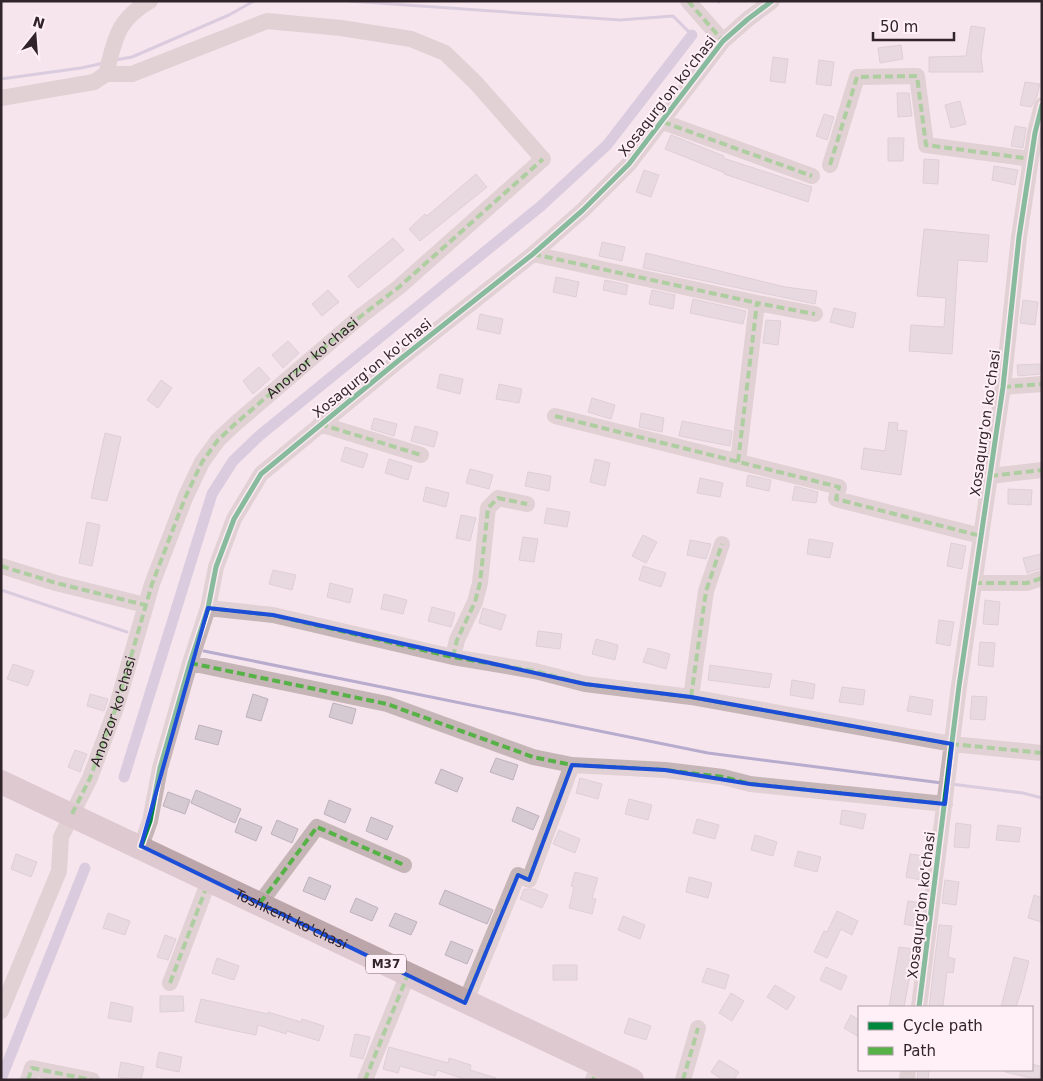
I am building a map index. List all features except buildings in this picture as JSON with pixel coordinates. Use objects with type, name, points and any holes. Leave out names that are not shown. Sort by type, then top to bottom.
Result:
[{"type":"highway","name":"M37","points":[[1,782],[69,821],[138,853]]},
{"type":"highway","name":"M37","points":[[1,798],[69,821]]},
{"type":"highway","name":"Toshkent ko'chasi","points":[[138,853],[205,891],[405,980],[465,1002],[632,1080]]},
{"type":"highway","name":"Toshkent ko'chasi","points":[[138,853],[260,903],[596,1079]]},
{"type":"street","points":[[1,98],[94,82],[106,74],[120,27],[150,1]]},
{"type":"street","points":[[688,1],[723,42]]},
{"type":"street","name":"Xosaqurg'on ko'chasi","points":[[138,853],[150,821],[160,768],[208,608],[216,567],[234,519],[261,474],[320,424],[533,254],[583,210],[629,164],[723,42],[748,19],[772,1]]},
{"type":"street","name":"Anorzor ko'chasi","points":[[1,1011],[59,871],[61,837],[90,778],[117,705],[145,605],[185,498],[202,462],[218,440],[361,316],[399,288],[543,160],[476,83],[445,53],[411,39],[341,28],[267,21],[132,74],[106,74]]},
{"type":"street","points":[[830,165],[857,77],[917,76],[926,145],[1031,159]]},
{"type":"street","name":"Xosaqurg'on ko'chasi","points":[[919,1006],[952,744],[1003,387],[1019,237],[1031,159],[1042,105]]},
{"type":"street","name":"Xosaqurg'on ko'chasi","points":[[663,122],[812,176]]},
{"type":"street","points":[[533,254],[815,314]]},
{"type":"street","points":[[738,462],[757,303]]},
{"type":"street","name":"Xosaqurg'on ko'chasi","points":[[1003,387],[1042,384]]},
{"type":"street","points":[[555,416],[839,487],[836,499],[981,536]]},
{"type":"street","name":"Xosaqurg'on ko'chasi","points":[[320,424],[421,455]]},
{"type":"street","name":"Xosaqurg'on ko'chasi","points":[[990,476],[1042,470]]},
{"type":"street","points":[[453,657],[457,640],[475,602],[480,583],[488,508],[498,498],[527,504]]},
{"type":"street","points":[[691,697],[706,591],[722,544]]},
{"type":"street","points":[[1,566],[56,583],[145,605]]},
{"type":"street","points":[[974,583],[1027,584],[1042,578]]},
{"type":"street","points":[[208,608],[273,615],[453,657],[535,672],[584,684],[691,697],[952,744],[1042,753]]},
{"type":"street","points":[[190,664],[387,704],[534,756],[572,765],[665,770],[722,777],[750,784],[945,804]]},
{"type":"street","points":[[465,1002],[518,875],[529,880],[572,765]]},
{"type":"street","points":[[260,903],[317,826],[404,864]]},
{"type":"street","points":[[170,983],[205,891]]},
{"type":"street","points":[[365,1080],[405,980]]},
{"type":"street","points":[[683,1080],[698,1028]]},
{"type":"street","points":[[28,1080],[32,1068],[92,1080]]},
{"type":"highlighted area","points":[[208,608],[273,615],[585,684],[691,697],[952,744],[945,804],[750,784],[665,770],[572,765],[529,880],[518,875],[465,1003],[141,846]]},
{"type":"waterway","points":[[115,60],[132,57],[229,15],[254,1]]},
{"type":"waterway","points":[[349,1],[620,20],[673,16],[692,35]]},
{"type":"waterway","points":[[124,777],[212,494],[233,461],[259,436],[541,206],[607,145],[692,35]]},
{"type":"waterway","points":[[1,79],[104,63]]},
{"type":"waterway","points":[[1,590],[127,632]]},
{"type":"waterway","points":[[204,651],[708,753],[942,783]]},
{"type":"waterway","points":[[951,784],[1023,793],[1042,798]]},
{"type":"waterway","points":[[1,1079],[85,868]]},
{"type":"marked path","points":[[688,1],[723,41]]},
{"type":"marked path","points":[[830,165],[857,77],[917,76],[926,145],[1031,159]]},
{"type":"marked path","points":[[663,122],[812,176]]},
{"type":"marked path","points":[[72,814],[90,778],[117,705],[152,584],[185,498],[202,462],[218,440],[235,424],[361,316],[399,287],[543,159]]},
{"type":"marked path","points":[[533,254],[757,303]]},
{"type":"marked path","points":[[738,462],[757,303],[815,314]]},
{"type":"marked path","points":[[1003,387],[1042,384]]},
{"type":"marked path","points":[[555,416],[839,487],[836,499],[981,536]]},
{"type":"marked path","points":[[320,424],[421,455]]},
{"type":"marked path","points":[[990,476],[1042,470]]},
{"type":"marked path","points":[[453,657],[457,640],[475,602],[480,583],[488,508],[498,498],[527,504]]},
{"type":"marked path","points":[[691,697],[706,591],[722,544]]},
{"type":"marked path","points":[[1,566],[56,583],[145,605]]},
{"type":"marked path","points":[[974,583],[1027,583],[1042,578]]},
{"type":"marked path","points":[[208,608],[273,615],[453,657],[535,671],[585,684],[691,697],[952,744],[1042,753]]},
{"type":"marked path","points":[[190,663],[387,704],[533,757],[572,765],[665,770],[723,777],[750,784],[945,804]]},
{"type":"marked path","points":[[465,1003],[518,875],[529,880],[572,765]]},
{"type":"marked path","points":[[260,903],[317,827],[404,865]]},
{"type":"marked path","points":[[170,983],[205,891]]},
{"type":"marked path","points":[[365,1080],[408,974]]},
{"type":"marked path","points":[[683,1080],[698,1028]]},
{"type":"marked path","points":[[28,1080],[32,1068],[92,1080]]},
{"type":"cycle path","points":[[141,846],[150,821],[160,768],[208,608],[216,567],[234,519],[261,474],[398,361],[533,254],[583,210],[629,164],[723,41],[772,1]]},
{"type":"cycle path","points":[[919,1006],[959,686],[1003,387],[1019,237],[1035,133],[1042,105]]}]
